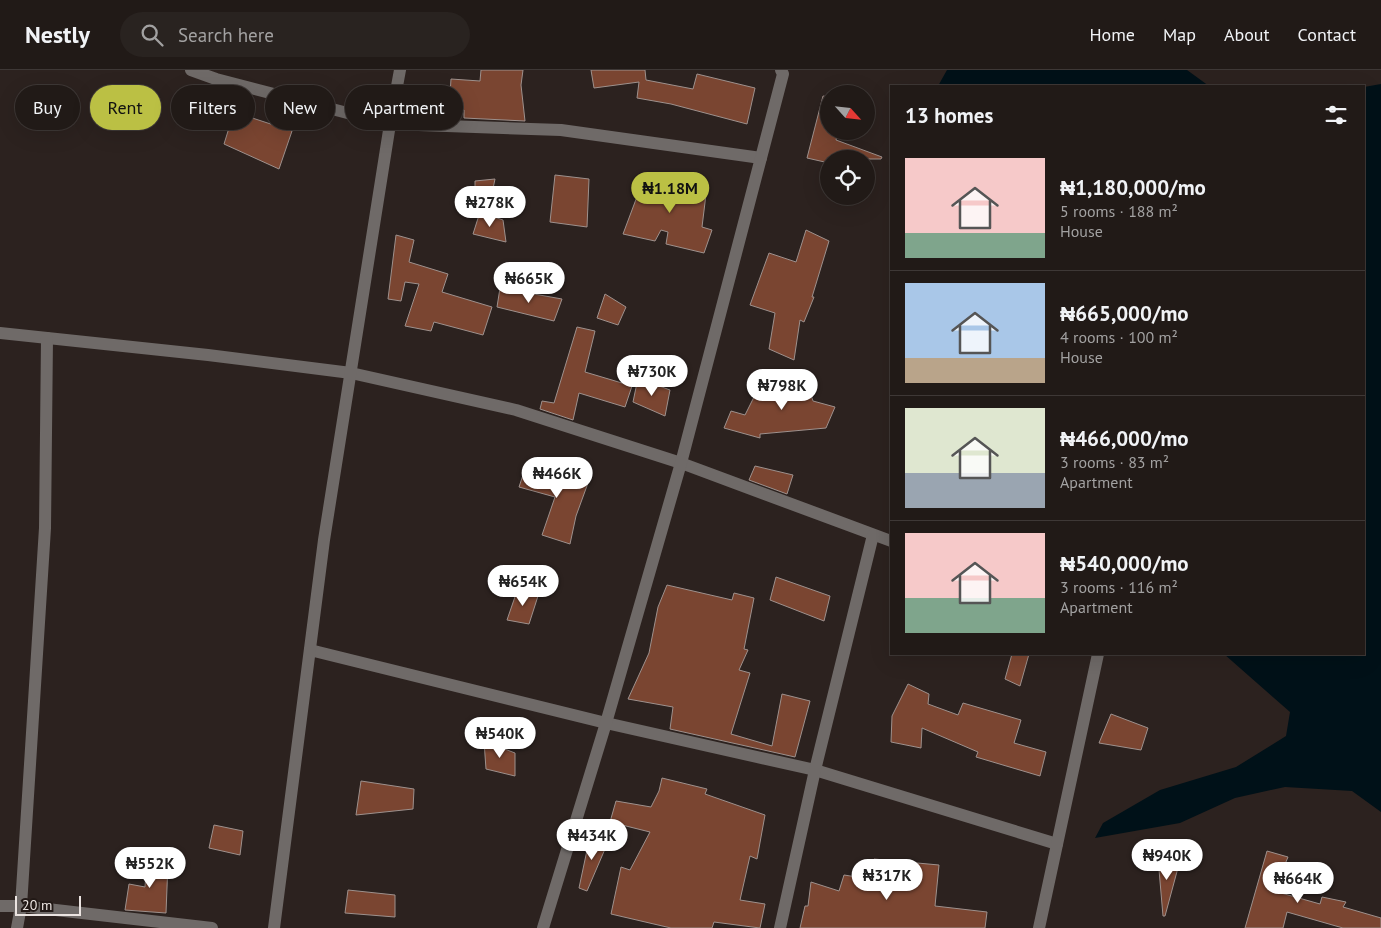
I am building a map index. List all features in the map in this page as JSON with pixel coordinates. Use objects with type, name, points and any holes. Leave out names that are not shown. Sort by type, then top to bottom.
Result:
[{"type":"street","points":[[190,70],[216,79],[345,112]]},
{"type":"street","points":[[397,85],[400,70]]},
{"type":"street","points":[[543,928],[606,723],[681,463],[783,74],[781,70]]},
{"type":"street","points":[[463,127],[561,130],[761,158]]},
{"type":"street","points":[[274,928],[324,540],[389,130]]},
{"type":"street","points":[[0,333],[208,355],[351,373],[516,410],[681,463],[890,541]]},
{"type":"street","points":[[17,928],[21,906],[45,528],[47,338]]},
{"type":"street","points":[[780,928],[815,770],[872,535]]},
{"type":"street","points":[[310,650],[606,723],[815,770],[1057,844]]},
{"type":"street","points":[[1039,928],[1098,655]]},
{"type":"street","points":[[0,906],[21,906],[212,928]]},
{"type":"shaded area","points":[[947,70],[1187,70],[1208,85],[939,85]]},
{"type":"shaded area","points":[[1381,84],[1381,812],[1352,791],[1285,787],[1235,798],[1180,823],[1095,838],[1103,823],[1160,790],[1236,767],[1286,736],[1290,712],[1225,655],[1365,655],[1365,87]]},
{"type":"building","points":[[481,70],[523,70],[521,85],[525,121],[464,118],[463,85],[451,85],[451,79],[480,81]]},
{"type":"building","points":[[591,70],[645,70],[646,80],[693,89],[697,74],[755,88],[747,124],[671,104],[637,98],[639,82],[594,88]]},
{"type":"building","points":[[820,108],[820,140],[836,140],[863,150],[820,150],[820,161],[807,158]]},
{"type":"building","points":[[255,119],[265,122],[265,130],[292,131],[279,169],[224,144],[228,130],[255,130]]},
{"type":"building","points":[[875,154],[882,157],[881,159],[875,159]]},
{"type":"building","points":[[555,175],[589,179],[587,227],[550,222]]},
{"type":"building","points":[[644,178],[707,186],[702,227],[712,230],[704,253],[666,244],[668,232],[661,230],[655,241],[623,234]]},
{"type":"building","points":[[495,179],[490,203],[475,202],[475,181]]},
{"type":"building","points":[[480,212],[503,220],[506,242],[473,234]]},
{"type":"building","points":[[806,230],[829,241],[812,297],[814,297],[804,322],[800,320],[794,360],[769,349],[775,313],[750,305],[769,253],[796,262]]},
{"type":"building","points":[[396,235],[414,240],[409,262],[448,274],[442,292],[492,307],[483,335],[434,322],[431,331],[405,326],[419,284],[405,282],[401,301],[388,299]]},
{"type":"building","points":[[500,288],[562,299],[554,321],[497,307]]},
{"type":"building","points":[[605,294],[626,307],[618,325],[597,318]]},
{"type":"building","points":[[577,327],[595,331],[585,372],[632,386],[625,407],[579,393],[573,420],[540,409],[542,401],[554,403]]},
{"type":"building","points":[[788,372],[805,377],[813,401],[835,407],[826,428],[760,434],[760,438],[724,428],[731,411],[745,415],[759,387],[783,397]]},
{"type":"building","points":[[638,378],[670,390],[665,416],[633,402]]},
{"type":"building","points":[[527,463],[588,483],[576,516],[570,544],[542,535],[555,497],[519,487]]},
{"type":"building","points":[[755,466],[793,475],[787,494],[749,480]]},
{"type":"building","points":[[776,577],[830,596],[824,621],[770,600]]},
{"type":"building","points":[[667,585],[732,600],[734,593],[754,598],[744,649],[748,650],[739,670],[750,673],[731,734],[772,746],[782,694],[810,701],[795,757],[670,729],[673,707],[628,699],[649,653],[658,607]]},
{"type":"building","points":[[518,588],[538,596],[529,624],[507,620]]},
{"type":"building","points":[[1012,655],[1029,655],[1020,686],[1005,679]]},
{"type":"building","points":[[908,684],[929,694],[928,704],[958,715],[963,703],[1021,720],[1014,743],[1046,752],[1040,776],[976,757],[978,752],[922,728],[921,748],[891,742],[892,716]]},
{"type":"building","points":[[1111,714],[1148,728],[1141,750],[1099,743]]},
{"type":"building","points":[[484,741],[515,753],[515,776],[486,769]]},
{"type":"building","points":[[662,778],[707,789],[705,794],[765,815],[757,859],[750,856],[740,900],[765,904],[760,928],[714,922],[712,928],[671,928],[611,914],[621,867],[630,870],[650,832],[610,822],[616,801],[651,807],[659,791]]},
{"type":"building","points":[[361,781],[414,789],[413,809],[356,815]]},
{"type":"building","points":[[214,825],[243,831],[240,855],[209,848]]},
{"type":"building","points":[[590,836],[608,842],[587,891],[579,888]]},
{"type":"building","points":[[1267,851],[1288,857],[1274,891],[1320,904],[1322,897],[1346,902],[1343,907],[1381,918],[1381,928],[1343,928],[1287,912],[1283,928],[1245,928]]},
{"type":"building","points":[[147,857],[168,862],[166,913],[125,910],[129,884],[145,887]]},
{"type":"building","points":[[1158,858],[1179,864],[1165,916],[1163,916]]},
{"type":"building","points":[[874,859],[939,865],[935,906],[987,912],[985,928],[800,928],[805,906],[808,906],[811,882],[839,891],[844,875],[870,879]]},
{"type":"building","points":[[348,890],[395,895],[395,917],[345,913]]}]
